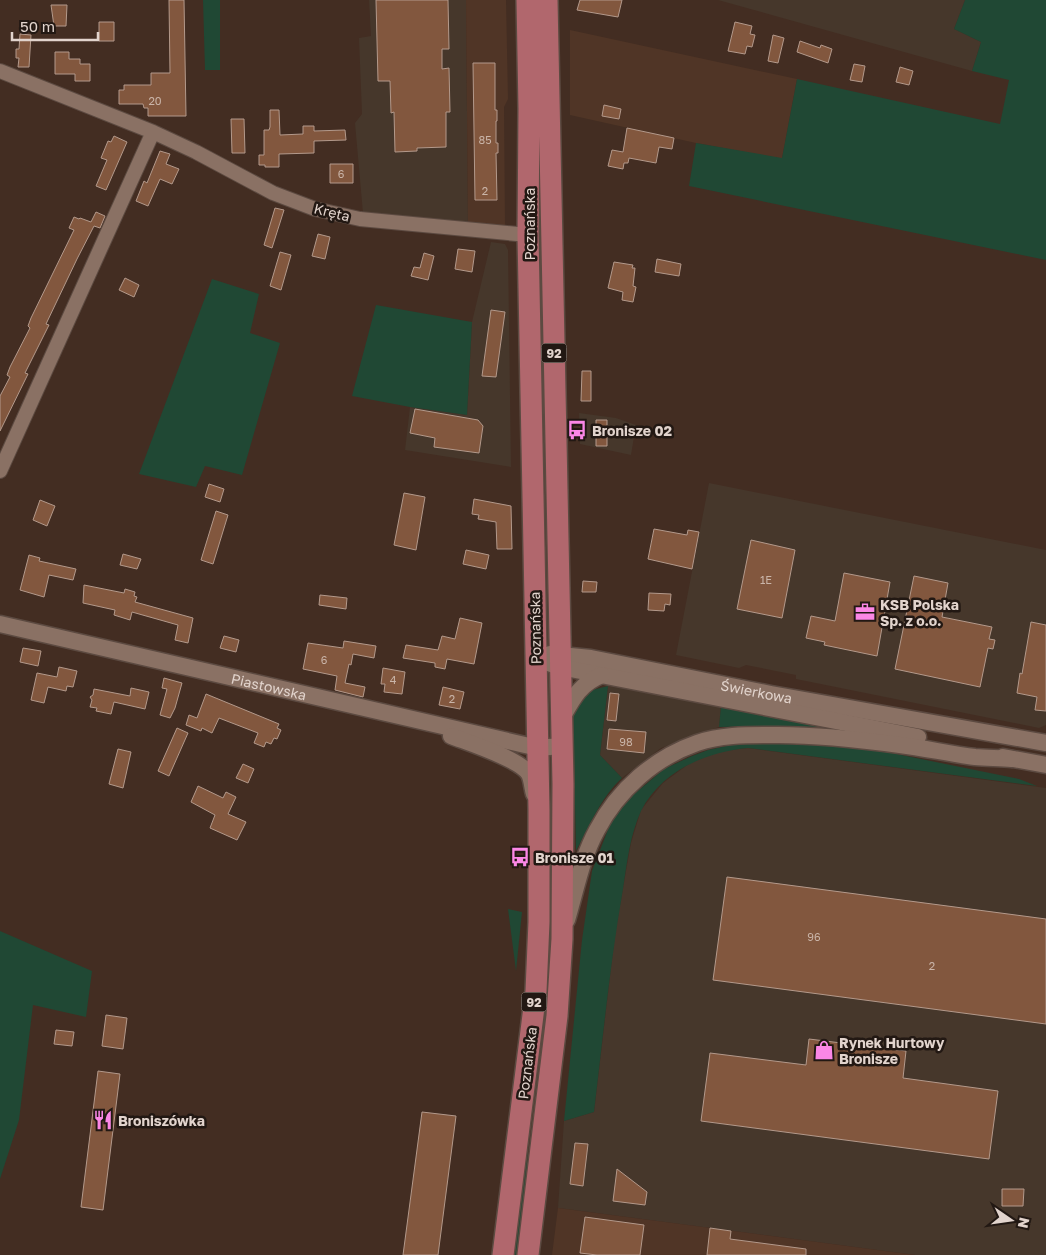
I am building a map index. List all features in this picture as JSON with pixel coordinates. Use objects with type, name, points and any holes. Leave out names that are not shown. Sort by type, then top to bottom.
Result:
[{"type":"main road","name":"Poznańska","points":[[503,1255],[536,991],[539,922],[539,810],[528,235],[529,109],[527,0]]},
{"type":"main road","name":"Poznańska","points":[[528,1255],[557,1016],[562,939],[561,722],[547,0]]},
{"type":"street","name":"Kręta","points":[[0,71],[153,132],[196,152],[273,193],[315,209],[360,219],[528,235]]},
{"type":"street","points":[[0,471],[153,132]]},
{"type":"street","name":"Piastowska","points":[[0,624],[538,748],[561,746]]},
{"type":"street","name":"Świerkowa","points":[[536,659],[546,654],[602,675],[903,734],[1046,765]]},
{"type":"street","name":"Świerkowa","points":[[560,660],[1046,743]]},
{"type":"street","points":[[561,722],[578,691],[589,680],[602,675]]},
{"type":"street","points":[[390,714],[500,755],[521,766],[529,775],[539,810]]},
{"type":"street","points":[[562,939],[587,851],[604,817],[623,792],[635,781],[679,750],[699,742],[720,738],[741,735],[791,734],[902,745],[976,757],[1012,759]]},
{"type":"shaded area","points":[[369,0],[466,0],[468,223],[363,213],[355,123],[362,114],[359,38],[371,36]]},
{"type":"shaded area","points":[[466,0],[506,0],[508,99],[504,107],[505,227],[468,223]]},
{"type":"shaded area","points":[[718,0],[965,0],[954,29],[981,42],[972,71]]},
{"type":"shaded area","points":[[570,30],[797,79],[782,159],[696,143],[570,115]]},
{"type":"shaded area","points":[[491,242],[505,244],[508,250],[511,467],[405,450],[410,407],[467,415],[472,322]]},
{"type":"shaded area","points":[[579,413],[616,418],[636,425],[631,455],[580,444]]},
{"type":"shaded area","points":[[709,483],[1046,550],[1046,725],[1039,728],[796,679],[796,675],[746,665],[739,668],[676,655]]},
{"type":"shaded area","points":[[608,686],[721,706],[719,727],[661,748],[622,778],[600,755]]},
{"type":"shaded area","name":"Rynek Hurtowy Bronisze","points":[[748,748],[1046,788],[1046,1255],[915,1255],[558,1208],[564,1121],[594,1112],[615,933],[631,843],[641,810],[663,783],[690,763],[708,755]]},
{"type":"shaded area","points":[[558,1208],[915,1255],[552,1255]]},
{"type":"green space","points":[[203,0],[220,0],[220,70],[205,70]]},
{"type":"green space","points":[[965,0],[1046,0],[1046,260],[689,186],[696,143],[782,158],[797,79],[1000,124],[1009,80],[972,71],[981,42],[954,29]]},
{"type":"green space","points":[[212,279],[259,294],[250,333],[280,343],[242,475],[205,466],[196,487],[139,474]]},
{"type":"green space","points":[[376,305],[472,322],[467,415],[352,396]]},
{"type":"green space","points":[[608,686],[600,755],[622,778],[602,803],[576,851],[573,712],[584,692]]},
{"type":"green space","points":[[721,706],[874,735],[766,726],[719,727]]},
{"type":"green space","points":[[794,743],[882,751],[1019,779],[1037,786],[748,748],[732,750],[701,759],[673,775],[660,785],[641,811],[632,839],[614,945],[594,1112],[564,1121],[582,940],[592,871],[612,819],[633,795],[664,769],[708,750],[731,745]]},
{"type":"green space","points":[[508,909],[522,912],[516,971]]},
{"type":"green space","points":[[0,931],[92,971],[86,1017],[33,1005],[19,1120],[0,1179]]},
{"type":"green space","points":[[528,1148],[525,1210],[520,1255],[512,1255],[526,1149]]},
{"type":"building","points":[[169,0],[184,0],[186,116],[148,116],[148,108],[144,108],[143,104],[119,104],[119,90],[124,90],[124,85],[151,85],[151,73],[170,73]]},
{"type":"building","points":[[376,0],[448,0],[449,49],[442,49],[442,69],[449,68],[450,112],[446,112],[446,147],[417,148],[417,151],[395,152],[394,112],[391,113],[390,81],[378,81]]},
{"type":"building","points":[[580,0],[622,0],[618,17],[577,10]]},
{"type":"building","points":[[51,5],[67,5],[66,26],[54,26]]},
{"type":"building","points":[[99,22],[114,22],[114,41],[99,41]]},
{"type":"building","points":[[735,22],[752,26],[750,34],[755,35],[752,47],[747,46],[745,54],[728,51]]},
{"type":"building","points":[[20,34],[31,35],[29,67],[18,67],[19,58],[16,58],[16,49],[19,49]]},
{"type":"building","points":[[773,35],[784,38],[778,63],[768,61]]},
{"type":"building","points":[[800,41],[820,48],[821,45],[832,49],[828,63],[797,52]]},
{"type":"building","points":[[55,52],[69,52],[69,59],[80,59],[80,64],[90,64],[90,81],[75,81],[75,74],[55,74]]},
{"type":"building","points":[[473,63],[495,63],[496,143],[498,143],[498,153],[496,153],[497,200],[475,200]]},
{"type":"building","points":[[854,64],[865,66],[862,82],[850,80]]},
{"type":"building","points":[[900,67],[913,71],[909,85],[896,82]]},
{"type":"building","points":[[604,105],[621,109],[619,119],[602,116]]},
{"type":"building","points":[[270,110],[279,110],[280,135],[303,134],[303,126],[314,126],[314,131],[345,130],[346,140],[314,141],[314,153],[279,154],[279,167],[259,165],[259,155],[264,155],[264,130],[269,130],[270,127]]},
{"type":"building","points":[[231,119],[244,119],[245,153],[232,153]]},
{"type":"building","points":[[627,128],[674,138],[672,149],[659,147],[656,163],[629,158],[628,163],[624,163],[623,169],[608,166],[612,150],[623,152]]},
{"type":"building","points":[[114,136],[127,142],[106,190],[96,186],[107,160],[101,158],[108,141],[111,142]]},
{"type":"building","points":[[160,151],[170,154],[166,164],[179,169],[172,184],[160,179],[148,206],[136,201],[144,181],[147,183]]},
{"type":"building","points":[[330,164],[353,164],[353,183],[330,183]]},
{"type":"building","points":[[275,208],[284,210],[272,248],[264,245]]},
{"type":"building","points":[[96,212],[105,216],[100,228],[94,226],[77,259],[46,324],[49,325],[25,373],[28,374],[0,431],[0,396],[10,377],[7,375],[30,328],[28,326],[31,318],[74,230],[69,228],[74,217],[91,222]]},
{"type":"building","points":[[318,234],[330,237],[325,259],[312,256]]},
{"type":"building","points":[[458,249],[475,251],[472,272],[455,269]]},
{"type":"building","points":[[280,252],[291,255],[281,290],[270,286]]},
{"type":"building","points":[[424,253],[434,256],[428,280],[411,276],[414,267],[420,268]]},
{"type":"building","points":[[657,259],[681,264],[679,276],[655,272]]},
{"type":"building","points":[[614,262],[633,265],[632,268],[635,268],[633,286],[636,287],[633,302],[622,300],[623,292],[608,288]]},
{"type":"building","points":[[125,278],[139,285],[134,297],[119,290]]},
{"type":"building","points":[[491,310],[505,312],[496,377],[482,376]]},
{"type":"building","points":[[582,371],[591,371],[591,401],[581,401]]},
{"type":"building","points":[[415,409],[478,420],[483,426],[479,453],[434,447],[435,438],[410,433]]},
{"type":"building","points":[[596,420],[607,420],[607,446],[596,446]]},
{"type":"building","points":[[209,484],[224,489],[220,502],[205,497]]},
{"type":"building","points":[[404,493],[425,497],[416,550],[394,545]]},
{"type":"building","points":[[474,499],[511,506],[512,549],[497,549],[496,522],[478,519],[479,515],[472,514]]},
{"type":"building","points":[[40,500],[55,506],[47,526],[33,520]]},
{"type":"building","points":[[216,511],[228,515],[213,564],[201,560]]},
{"type":"building","points":[[654,529],[687,535],[688,530],[699,532],[692,569],[648,559]]},
{"type":"building","points":[[751,540],[795,550],[782,618],[737,609]]},
{"type":"building","points":[[466,550],[489,555],[486,569],[463,564]]},
{"type":"building","points":[[123,554],[141,559],[137,569],[120,565]]},
{"type":"building","points":[[29,555],[40,558],[39,561],[76,569],[73,580],[49,575],[44,597],[20,590]]},
{"type":"building","points":[[844,573],[890,582],[877,656],[824,645],[825,642],[806,638],[811,616],[835,621]]},
{"type":"building","points":[[914,576],[948,583],[942,617],[992,627],[989,639],[995,640],[993,649],[988,648],[980,687],[895,669]]},
{"type":"building","points":[[583,581],[597,582],[596,592],[582,592]]},
{"type":"building","points":[[84,585],[124,593],[125,589],[135,592],[134,596],[137,597],[135,602],[193,618],[188,643],[175,640],[178,625],[132,612],[130,620],[114,615],[115,610],[83,603]]},
{"type":"building","points":[[649,593],[671,594],[670,605],[665,604],[664,611],[648,610]]},
{"type":"building","points":[[320,595],[347,598],[346,609],[319,605]]},
{"type":"building","points":[[460,618],[482,623],[474,664],[447,659],[445,669],[435,667],[435,663],[403,658],[406,645],[438,650],[442,636],[455,639]]},
{"type":"building","points":[[1031,622],[1046,625],[1046,711],[1035,710],[1037,697],[1017,693]]},
{"type":"building","points":[[224,636],[239,640],[236,652],[220,648]]},
{"type":"building","points":[[344,641],[376,646],[374,658],[353,654],[351,665],[349,664],[345,683],[365,687],[363,697],[335,690],[337,676],[303,669],[308,643],[343,648]]},
{"type":"building","points":[[23,648],[41,651],[38,666],[20,662]]},
{"type":"building","points":[[59,667],[77,671],[73,687],[67,686],[66,691],[48,687],[44,703],[31,700],[37,673],[57,677]]},
{"type":"building","points":[[383,668],[405,672],[402,694],[384,692],[385,684],[381,684]]},
{"type":"building","points":[[164,678],[182,683],[170,718],[160,715],[167,689],[162,688]]},
{"type":"building","points":[[443,687],[464,692],[460,709],[439,705]]},
{"type":"building","points":[[131,688],[149,692],[145,709],[114,702],[111,714],[96,711],[97,708],[90,707],[92,700],[90,697],[93,695],[94,689],[130,696]]},
{"type":"building","points":[[610,693],[619,694],[616,721],[607,720]]},
{"type":"building","points":[[206,694],[279,724],[277,728],[281,730],[277,739],[274,738],[271,744],[266,742],[264,747],[254,743],[258,733],[219,718],[212,733],[202,728],[201,731],[186,725],[189,715],[197,718]]},
{"type":"building","points":[[177,728],[188,733],[169,776],[158,771]]},
{"type":"building","points":[[609,729],[646,732],[644,753],[607,749]]},
{"type":"building","points":[[118,749],[131,752],[123,788],[109,784]]},
{"type":"building","points":[[243,764],[254,769],[248,783],[236,778]]},
{"type":"building","points":[[198,786],[223,798],[226,792],[236,797],[228,814],[246,822],[237,840],[210,828],[215,815],[191,802]]},
{"type":"building","points":[[727,877],[1046,919],[1046,1024],[713,980]]},
{"type":"building","points":[[106,1015],[127,1018],[123,1049],[102,1046]]},
{"type":"building","points":[[56,1030],[74,1032],[72,1046],[54,1044]]},
{"type":"building","points":[[809,1039],[906,1051],[903,1078],[998,1091],[989,1159],[701,1121],[710,1053],[806,1065]]},
{"type":"building","name":"Broniszówka","points":[[98,1071],[120,1074],[103,1210],[81,1207]]},
{"type":"building","points":[[422,1112],[456,1116],[438,1255],[403,1255]]},
{"type":"building","points":[[575,1143],[588,1144],[583,1186],[570,1184]]},
{"type":"building","points":[[617,1169],[647,1192],[645,1205],[613,1201]]},
{"type":"building","points":[[1002,1189],[1024,1189],[1023,1206],[1002,1206]]},
{"type":"building","points":[[585,1217],[644,1225],[640,1255],[580,1253]]},
{"type":"building","points":[[710,1228],[731,1231],[730,1239],[806,1249],[806,1255],[707,1255]]},
{"type":"place","name":"Bronisze 02","points":[[577,430]]},
{"type":"place","name":"KSB Polska Sp. z o.o.","points":[[865,612]]},
{"type":"place","name":"Bronisze 01","points":[[520,857]]},
{"type":"place","name":"Rynek Hurtowy Bronisze","points":[[824,1050]]},
{"type":"place","name":"Broniszówka","points":[[103,1120]]}]
